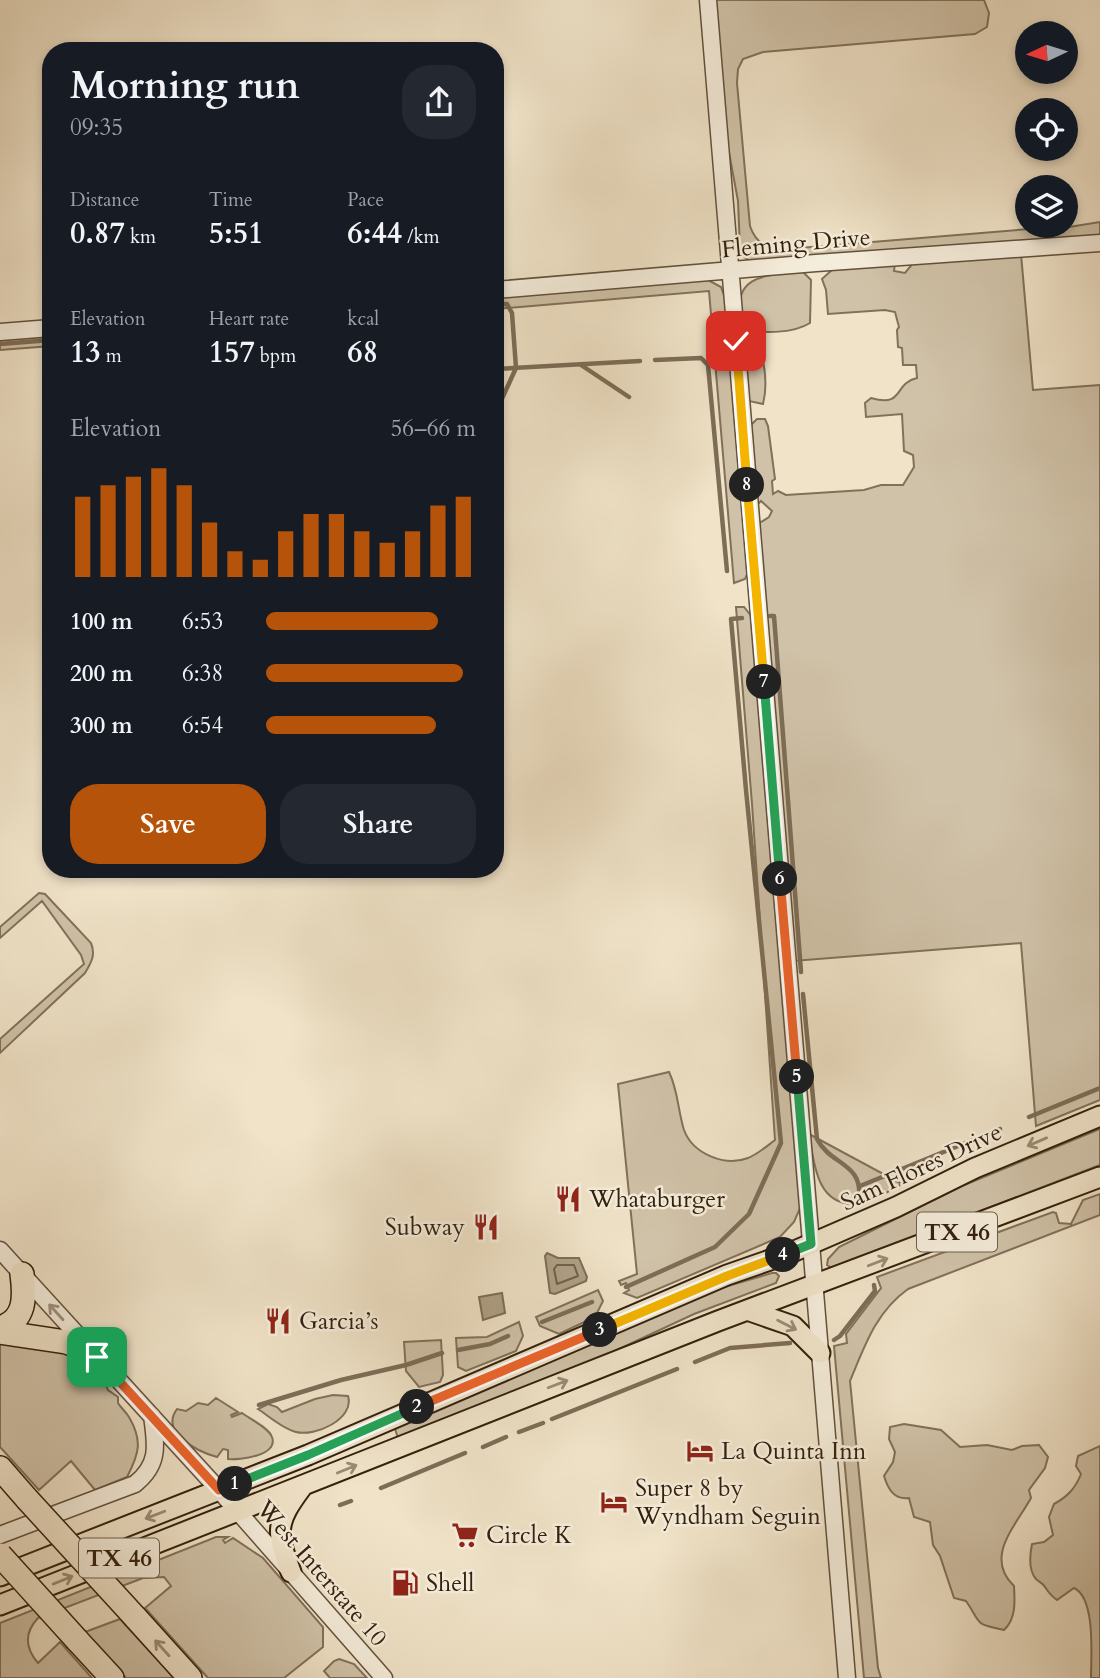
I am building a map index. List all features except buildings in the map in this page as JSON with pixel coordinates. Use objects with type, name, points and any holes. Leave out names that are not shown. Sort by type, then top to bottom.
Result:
[{"type":"highway","points":[[0,1330],[16,1320],[22,1311],[22,1274]]},
{"type":"highway","points":[[0,1330],[66,1342],[90,1350]]},
{"type":"highway","points":[[0,1468],[190,1678]]},
{"type":"highway","points":[[0,1555],[112,1678]]},
{"type":"main road","name":"Sam Flores Drive","points":[[219,1490],[308,1455],[727,1276],[811,1244],[896,1207],[975,1168],[1100,1116]]},
{"type":"main road","name":"TX 46","points":[[0,1605],[747,1310],[1100,1177]]},
{"type":"main road","points":[[747,1310],[793,1326],[820,1353]]},
{"type":"main road","points":[[291,1572],[283,1552],[280,1525],[283,1515],[302,1487]]},
{"type":"main road","name":"TX 46","points":[[0,1576],[219,1490]]},
{"type":"street","points":[[708,0],[847,1678]]},
{"type":"street","name":"Fleming Drive","points":[[504,289],[1100,243]]},
{"type":"street","points":[[0,332],[42,329]]},
{"type":"street","name":"West Interstate 10","points":[[0,1250],[238,1511],[384,1678]]},
{"type":"street","points":[[0,1535],[135,1484],[146,1475],[153,1461],[156,1447],[152,1416]]},
{"type":"shaded area","points":[[713,0],[984,0],[989,13],[987,27],[975,34],[763,52],[743,59],[738,69],[737,83],[750,226],[759,241],[775,250],[1015,230],[1015,238],[1060,238],[749,261],[741,254],[740,249],[738,201],[726,136]]},
{"type":"shaded area","points":[[1100,222],[1100,235],[1078,237],[1078,226]]},
{"type":"shaded area","points":[[1021,254],[1033,390],[1100,385],[1100,1100],[1036,1126],[1021,943],[793,961],[758,524],[769,517],[772,511],[761,501],[757,505],[750,426],[757,419],[765,419],[768,426],[775,479],[772,481],[773,494],[778,491],[786,495],[903,485],[914,467],[913,455],[904,451],[902,414],[866,417],[865,403],[871,398],[889,400],[894,397],[904,385],[917,378],[916,365],[903,365],[902,348],[898,347],[899,327],[895,312],[885,310],[828,314],[822,279],[833,269],[895,263],[894,271],[905,273],[914,262]]},
{"type":"shaded area","points":[[803,272],[811,280],[810,323],[779,332],[747,329],[742,321],[740,308],[743,290],[761,277]]},
{"type":"shaded area","points":[[708,280],[721,287],[725,298],[749,569],[745,579],[734,583],[709,291],[504,308],[504,295]]},
{"type":"shaded area","points":[[42,336],[42,347],[0,350],[0,339]]},
{"type":"shaded area","points":[[755,345],[760,348],[764,369],[763,404],[749,401],[744,351]]},
{"type":"shaded area","points":[[736,607],[744,607],[752,617],[801,1206],[794,1222],[780,1237],[637,1298],[624,1293],[629,1290],[626,1283],[621,1285],[619,1281],[637,1274],[618,1084],[669,1072],[688,1138],[702,1152],[711,1156],[730,1161],[748,1158],[775,1140]]},
{"type":"shaded area","points":[[39,893],[45,894],[91,943],[92,959],[85,973],[0,1053],[0,1039],[84,964],[81,955],[42,901],[0,938],[0,927]]},
{"type":"shaded area","points":[[1100,1129],[1100,1165],[832,1268],[827,1265],[828,1259],[839,1247],[962,1186]]},
{"type":"shaded area","points":[[809,1134],[902,1184],[856,1204],[843,1203],[832,1198],[819,1180]]},
{"type":"shaded area","points":[[1100,1194],[1100,1215],[908,1289],[888,1308],[867,1342],[850,1381],[881,1678],[864,1678],[834,1346],[847,1343],[846,1334],[881,1288],[877,1277],[1053,1212],[1056,1213],[1059,1223],[1071,1224],[1083,1200]]},
{"type":"shaded area","points":[[772,1273],[779,1276],[776,1283],[694,1314],[602,1357],[398,1438],[395,1429],[425,1413],[711,1291]]},
{"type":"shaded area","points":[[598,1290],[603,1301],[595,1317],[559,1334],[540,1326],[536,1317]]},
{"type":"shaded area","points":[[519,1322],[523,1336],[516,1351],[466,1371],[458,1367],[456,1338],[487,1337]]},
{"type":"shaded area","points":[[0,1339],[81,1355],[90,1371],[102,1376],[108,1390],[118,1397],[118,1403],[129,1417],[138,1440],[137,1454],[127,1477],[95,1490],[71,1461],[39,1490],[0,1447]]},
{"type":"shaded area","points":[[441,1340],[443,1375],[440,1382],[419,1387],[406,1371],[404,1342]]},
{"type":"shaded area","points":[[333,1395],[348,1396],[346,1412],[332,1425],[313,1432],[296,1432],[281,1426],[258,1409],[268,1404],[282,1412]]},
{"type":"shaded area","points":[[216,1398],[238,1412],[231,1415],[232,1417],[242,1413],[267,1430],[273,1443],[270,1449],[257,1456],[228,1459],[228,1450],[223,1449],[217,1457],[183,1440],[173,1426],[177,1409],[186,1411],[198,1403],[208,1405]]},
{"type":"shaded area","points":[[904,1424],[941,1430],[960,1447],[987,1445],[1012,1450],[1022,1446],[1039,1445],[1048,1457],[1045,1468],[1029,1490],[1031,1498],[1005,1542],[1002,1553],[1005,1575],[1014,1586],[1015,1598],[1013,1615],[1004,1630],[979,1622],[966,1601],[954,1598],[940,1556],[933,1545],[930,1522],[914,1517],[909,1498],[892,1493],[887,1485],[884,1476],[893,1462],[895,1452],[889,1439],[890,1427]]},
{"type":"shaded area","points":[[1100,1446],[1100,1678],[1091,1678],[1091,1629],[1086,1603],[1074,1588],[1057,1600],[1053,1597],[1033,1575],[1030,1557],[1032,1544],[1044,1542],[1053,1535],[1049,1517],[1054,1504],[1070,1492],[1079,1479],[1081,1474],[1076,1466],[1078,1456]]},
{"type":"shaded area","points":[[216,1537],[228,1537],[223,1540],[225,1543],[233,1538],[263,1558],[323,1627],[323,1647],[284,1678],[208,1678],[145,1608],[171,1586],[164,1577],[143,1578],[38,1618],[33,1624],[28,1640],[38,1663],[60,1642],[92,1678],[0,1678],[0,1623]]},
{"type":"shaded area","points":[[120,1619],[174,1678],[126,1678],[85,1632]]},
{"type":"shaded area","points":[[339,1659],[354,1664],[367,1678],[330,1678],[324,1671]]},
{"type":"water","points":[[547,1253],[558,1258],[579,1258],[587,1277],[586,1281],[555,1294],[550,1293],[545,1256]]},
{"type":"water","points":[[502,1293],[505,1313],[483,1320],[479,1297]]},
{"type":"waterway","points":[[504,304],[507,304],[512,313],[516,368],[504,394]]},
{"type":"waterway","points":[[0,344],[42,341]]},
{"type":"waterway","points":[[655,360],[701,358],[708,365],[727,571]]},
{"type":"waterway","points":[[504,369],[640,361]]},
{"type":"waterway","points":[[581,365],[629,397]]},
{"type":"waterway","points":[[770,616],[774,616],[801,972]]},
{"type":"waterway","points":[[626,1287],[715,1247],[749,1214],[781,1143],[731,619],[742,618]]},
{"type":"waterway","points":[[803,994],[817,1139],[823,1148],[845,1165],[856,1178],[859,1199]]},
{"type":"waterway","points":[[1029,1117],[1100,1088]]},
{"type":"waterway","points":[[860,1186],[1000,1129]]},
{"type":"waterway","points":[[834,1340],[875,1291],[874,1285]]},
{"type":"waterway","points":[[542,1322],[592,1302]]},
{"type":"waterway","points":[[458,1350],[490,1344],[508,1336]]},
{"type":"waterway","points":[[695,1362],[730,1348],[790,1343]]},
{"type":"waterway","points":[[259,1405],[442,1353]]},
{"type":"waterway","points":[[552,1419],[677,1369]]},
{"type":"waterway","points":[[519,1432],[543,1423]]},
{"type":"waterway","points":[[483,1447],[506,1437]]},
{"type":"waterway","points":[[381,1488],[465,1453]]},
{"type":"waterway","points":[[340,1505],[351,1501]]},
{"type":"place","name":"Whataburger","points":[[568,1199]]},
{"type":"place","name":"Subway","points":[[486,1227]]},
{"type":"place","name":"Garcia’s","points":[[278,1321]]},
{"type":"place","name":"La Quinta Inn","points":[[700,1451]]},
{"type":"place","name":"Super 8 by Wyndham Seguin","points":[[614,1502]]},
{"type":"place","name":"Circle K","points":[[465,1535]]},
{"type":"place","name":"Shell","points":[[405,1583]]},
{"type":"route","points":[[97,1357],[219,1490],[308,1455],[727,1276],[811,1244],[736,341]]}]
